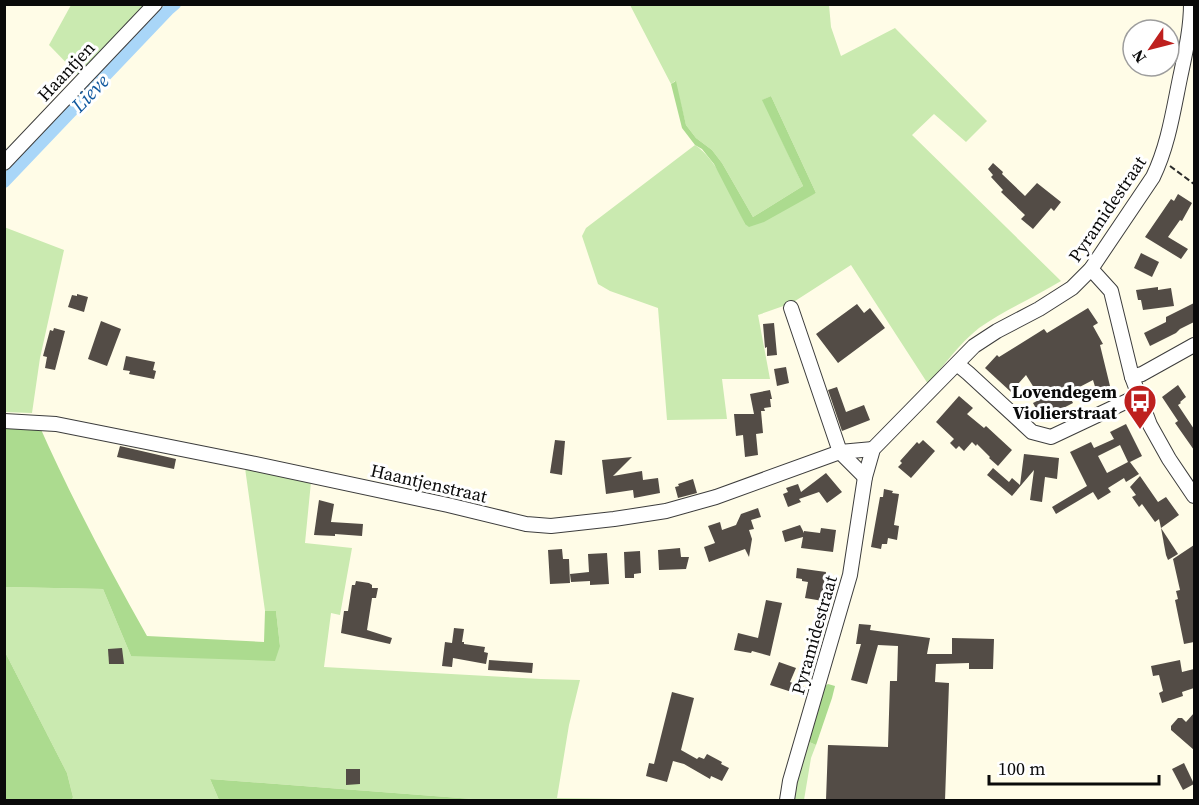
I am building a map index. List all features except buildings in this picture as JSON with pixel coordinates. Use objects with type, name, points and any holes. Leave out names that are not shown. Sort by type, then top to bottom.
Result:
[{"type":"street","name":"Haantjen","points":[[4,163],[155,4]]},
{"type":"street","name":"Pyramidestraat","points":[[787,801],[790,782],[850,575],[865,477],[873,448],[974,346],[1072,288],[1091,269],[1153,177],[1161,160],[1167,143],[1192,13]]},
{"type":"street","points":[[1091,269],[1111,291],[1132,377],[1150,425],[1194,496]]},
{"type":"street","points":[[791,308],[840,452],[865,477]]},
{"type":"street","points":[[1132,377],[1142,374],[1194,345]]},
{"type":"street","points":[[957,364],[1032,432],[1051,437],[1138,396]]},
{"type":"street","name":"Haantjenstraat","points":[[4,421],[56,424],[448,505],[526,524],[551,526],[666,511],[716,497],[840,452],[873,448]]},
{"type":"path","points":[[1161,160],[1194,184]]},
{"type":"green space","points":[[71,5],[147,5],[80,77],[49,45]]},
{"type":"green space","points":[[630,5],[829,5],[831,27],[841,56],[895,28],[987,121],[966,142],[934,114],[912,135],[1061,281],[979,328],[958,348],[928,384],[851,265],[792,303],[758,315],[770,379],[722,379],[727,419],[667,420],[658,308],[610,291],[598,284],[582,236],[586,228],[695,145],[703,151],[718,170],[745,224],[816,193],[771,96],[763,100],[803,186],[753,217],[722,163],[686,125],[675,81],[671,84]]},
{"type":"green space","points":[[676,81],[686,125],[722,163],[753,217],[803,186],[762,100],[771,96],[816,193],[764,222],[749,227],[745,224],[714,164],[682,128],[671,84]]},
{"type":"green space","points":[[4,227],[64,250],[40,358],[32,413],[5,412]]},
{"type":"green space","points":[[5,424],[39,425],[90,532],[147,636],[264,642],[265,611],[276,611],[280,646],[275,661],[131,656],[103,589],[5,587]]},
{"type":"green space","points":[[245,468],[311,482],[305,543],[352,548],[340,615],[331,613],[324,667],[580,680],[569,725],[557,798],[626,800],[486,800],[210,779],[219,800],[72,800],[67,773],[5,652],[5,587],[103,589],[131,656],[280,646],[276,611],[265,611]]},
{"type":"green space","points":[[5,652],[67,773],[72,800],[5,800]]},
{"type":"green space","points":[[828,684],[835,686],[816,745],[807,741],[823,690]]},
{"type":"green space","points":[[807,741],[816,745],[811,758],[804,800],[794,800],[799,773]]},
{"type":"green space","points":[[210,779],[486,800],[219,800]]},
{"type":"waterway","name":"Lieve","points":[[4,182],[175,4]]},
{"type":"place","name":"Lovendegem Violierstraat","points":[[1140,430]]}]
